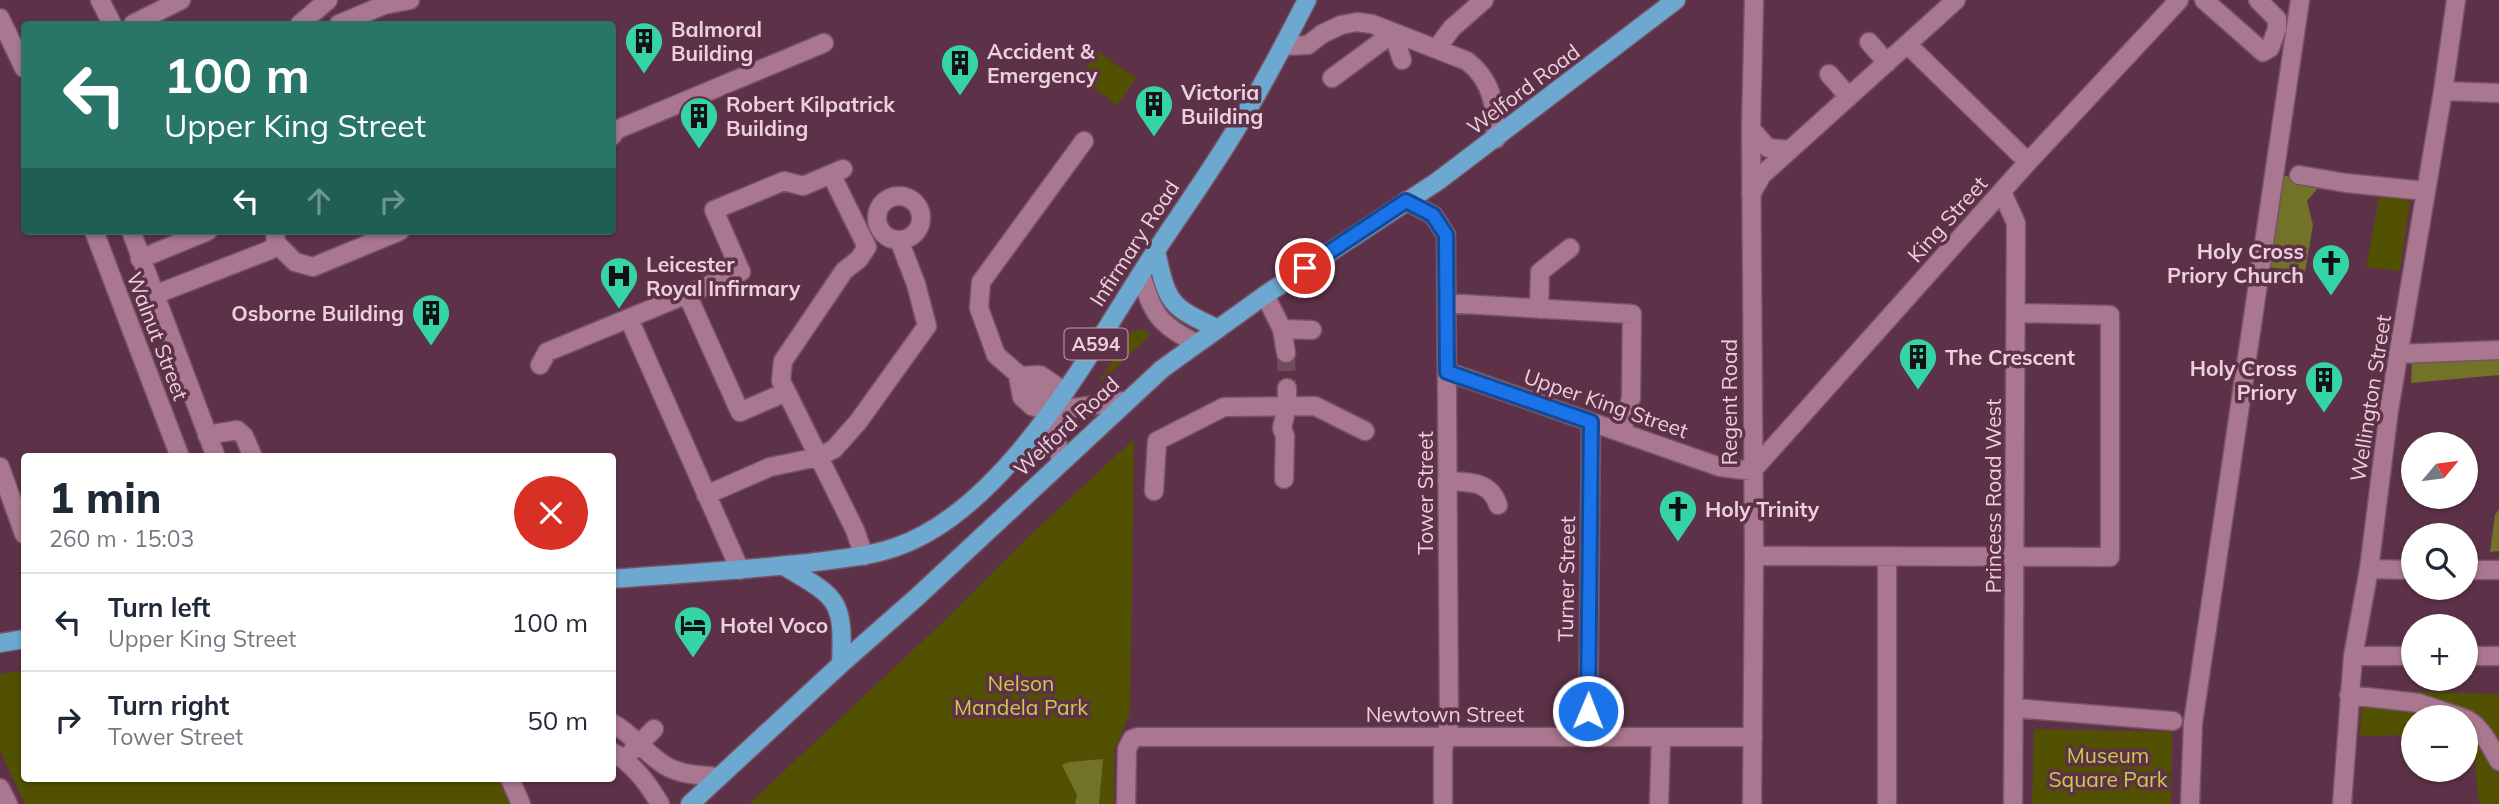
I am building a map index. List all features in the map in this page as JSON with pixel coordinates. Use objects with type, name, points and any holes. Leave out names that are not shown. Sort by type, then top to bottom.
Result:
[{"type":"main road","name":"Infirmary Road","points":[[784,566],[864,556],[919,538],[963,509],[1015,457],[1065,392],[1238,127],[1307,0]]},
{"type":"main road","name":"Welford Road","points":[[690,804],[1162,369],[1265,295],[1496,139],[1676,0]]},
{"type":"main road","points":[[1156,252],[1165,290],[1172,302],[1181,311],[1218,329]]},
{"type":"main road","points":[[784,566],[818,586],[830,596],[838,608],[843,631],[841,664]]},
{"type":"main road","name":"A594","points":[[616,579],[784,566]]},
{"type":"main road","points":[[0,643],[21,640]]},
{"type":"street","points":[[100,0],[111,21]]},
{"type":"street","points":[[139,21],[181,0]]},
{"type":"street","points":[[303,21],[327,0]]},
{"type":"street","points":[[346,21],[384,5],[410,0]]},
{"type":"street","points":[[1437,48],[1452,28],[1484,0]]},
{"type":"street","name":"Regent Road","points":[[1752,804],[1754,556],[1751,129],[1754,0]]},
{"type":"street","points":[[1751,194],[1762,175],[1956,0]]},
{"type":"street","name":"King Street","points":[[1752,471],[2028,162],[2179,0]]},
{"type":"street","points":[[2204,0],[2263,52],[2270,48],[2277,29],[2277,19],[2258,0]]},
{"type":"street","points":[[2190,804],[2193,723],[2300,0]]},
{"type":"street","name":"Wellington Street","points":[[2342,804],[2353,656],[2369,569],[2398,354],[2456,0]]},
{"type":"street","points":[[0,18],[21,62]]},
{"type":"street","points":[[1284,46],[1308,45],[1322,34],[1341,25],[1357,22],[1372,24],[1467,61],[1484,78],[1496,109],[1496,139]]},
{"type":"street","points":[[1393,33],[1402,60]]},
{"type":"street","points":[[1332,78],[1393,33]]},
{"type":"street","points":[[1869,42],[1886,63]]},
{"type":"street","points":[[616,131],[824,43]]},
{"type":"street","points":[[1907,44],[2028,162]]},
{"type":"street","points":[[1829,74],[1849,97]]},
{"type":"street","points":[[2443,91],[2499,93]]},
{"type":"street","points":[[1751,129],[1768,148],[1790,150]]},
{"type":"street","points":[[1061,462],[1051,411],[1040,393],[996,355],[979,308],[981,282],[1084,141]]},
{"type":"street","points":[[540,365],[547,352],[741,272],[714,210],[784,181],[803,186],[837,172],[867,247],[859,259],[844,271],[783,361],[781,381],[855,530],[864,556]]},
{"type":"street","points":[[2300,175],[2425,191]]},
{"type":"street","name":"Princess Road West","points":[[2002,192],[2016,223],[2013,804]]},
{"type":"street","name":"Tower Street","points":[[1406,201],[1433,215],[1446,235],[1448,724],[1443,750],[1443,804]]},
{"type":"street","name":"Walnut Street","points":[[96,235],[178,453]]},
{"type":"street","points":[[132,235],[214,453]]},
{"type":"street","points":[[140,259],[198,235]]},
{"type":"street","points":[[154,295],[270,250],[280,240],[295,262],[313,267],[390,235]]},
{"type":"street","points":[[706,495],[770,467],[818,457],[834,449],[845,439],[928,326],[899,240]]},
{"type":"street","points":[[1539,309],[1540,272],[1570,248]]},
{"type":"street","points":[[1141,274],[1147,295],[1165,325],[1196,343]]},
{"type":"street","points":[[687,294],[740,412],[786,392]]},
{"type":"street","points":[[1265,295],[1282,329],[1286,353]]},
{"type":"street","points":[[1446,303],[1632,314],[1631,398],[1622,432]]},
{"type":"street","points":[[1754,556],[2110,557],[2110,315],[2016,313]]},
{"type":"street","points":[[629,319],[740,570]]},
{"type":"street","points":[[1282,329],[1312,330]]},
{"type":"street","points":[[2398,354],[2499,350]]},
{"type":"street","name":"Upper King Street","points":[[1447,372],[1720,467],[1752,471]]},
{"type":"street","points":[[1018,376],[1040,375],[1065,392]]},
{"type":"street","points":[[1284,479],[1285,436],[1282,428],[1287,407],[1287,387]]},
{"type":"street","points":[[1051,411],[1125,401]]},
{"type":"street","points":[[1154,491],[1157,441],[1224,407],[1315,406],[1366,432]]},
{"type":"street","name":"Turner Street","points":[[1588,737],[1591,422]]},
{"type":"street","points":[[207,435],[237,430],[244,436],[251,453]]},
{"type":"street","points":[[0,467],[21,526]]},
{"type":"street","points":[[1447,481],[1477,482],[1489,489],[1498,505]]},
{"type":"street","points":[[1887,557],[1887,801]]},
{"type":"street","points":[[2369,569],[2401,570]]},
{"type":"street","points":[[2478,570],[2499,570]]},
{"type":"street","points":[[2353,656],[2401,656]]},
{"type":"street","points":[[2478,656],[2499,656]]},
{"type":"street","points":[[2349,695],[2425,705]]},
{"type":"street","points":[[2014,708],[2173,721]]},
{"type":"street","points":[[616,726],[640,743],[660,763],[675,770],[719,777]]},
{"type":"street","points":[[654,729],[640,743],[618,755],[652,790],[660,804]]},
{"type":"street","points":[[2478,729],[2499,761]]},
{"type":"street","name":"Newtown Street","points":[[1126,804],[1127,749],[1132,739],[1138,737],[1753,737]]},
{"type":"street","points":[[1658,804],[1661,737]]},
{"type":"street","points":[[511,782],[522,804]]},
{"type":"street","points":[[0,788],[8,804]]},
{"type":"green space","points":[[1097,51],[1136,78],[1117,105],[1079,78]]},
{"type":"green space","points":[[2380,194],[2410,198],[2400,271],[2366,267]]},
{"type":"green space","points":[[1145,329],[1150,335],[1099,381],[1132,332]]},
{"type":"green space","name":"Nelson Mandela Park","points":[[1134,439],[1130,713],[1114,751],[1114,804],[749,804],[944,621],[1025,540]]},
{"type":"green space","points":[[21,671],[21,782],[500,782],[510,804],[25,804],[0,750],[0,674]]},
{"type":"green space","points":[[2363,690],[2499,694],[2499,804],[2479,804],[2478,705],[2401,705],[2401,735],[2360,736]]},
{"type":"green space","name":"Museum Square Park","points":[[2034,729],[2172,732],[2171,804],[2032,804]]},
{"type":"shaded area","points":[[2280,175],[2323,182],[2307,201],[2313,225],[2305,272],[2269,267]]},
{"type":"shaded area","points":[[2499,353],[2499,375],[2411,383],[2412,359]]},
{"type":"shaded area","points":[[2499,509],[2499,551],[2490,552],[2495,515]]},
{"type":"shaded area","points":[[1103,759],[1099,804],[1075,804],[1077,795],[1062,765]]},
{"type":"tunnel","points":[[1286,353],[1287,388]]},
{"type":"place","name":"Balmoral Building","points":[[644,75]]},
{"type":"place","name":"Accident & Emergency","points":[[960,97]]},
{"type":"place","name":"Victoria Building","points":[[1154,138]]},
{"type":"place","name":"Robert Kilpatrick Building","points":[[699,150]]},
{"type":"place","name":"Holy Cross Priory Church","points":[[2331,297]]},
{"type":"place","name":"Leicester Royal Infirmary","points":[[619,310]]},
{"type":"place","name":"Osborne Building","points":[[431,347]]},
{"type":"place","name":"The Crescent","points":[[1918,391]]},
{"type":"place","name":"Holy Cross Priory","points":[[2324,414]]},
{"type":"place","name":"Holy Trinity","points":[[1678,543]]},
{"type":"place","name":"Hotel Voco","points":[[693,659]]},
{"type":"route","points":[[1305,268],[1406,201],[1423,209],[1441,224],[1446,235],[1447,372],[1591,422],[1588,711]]}]
